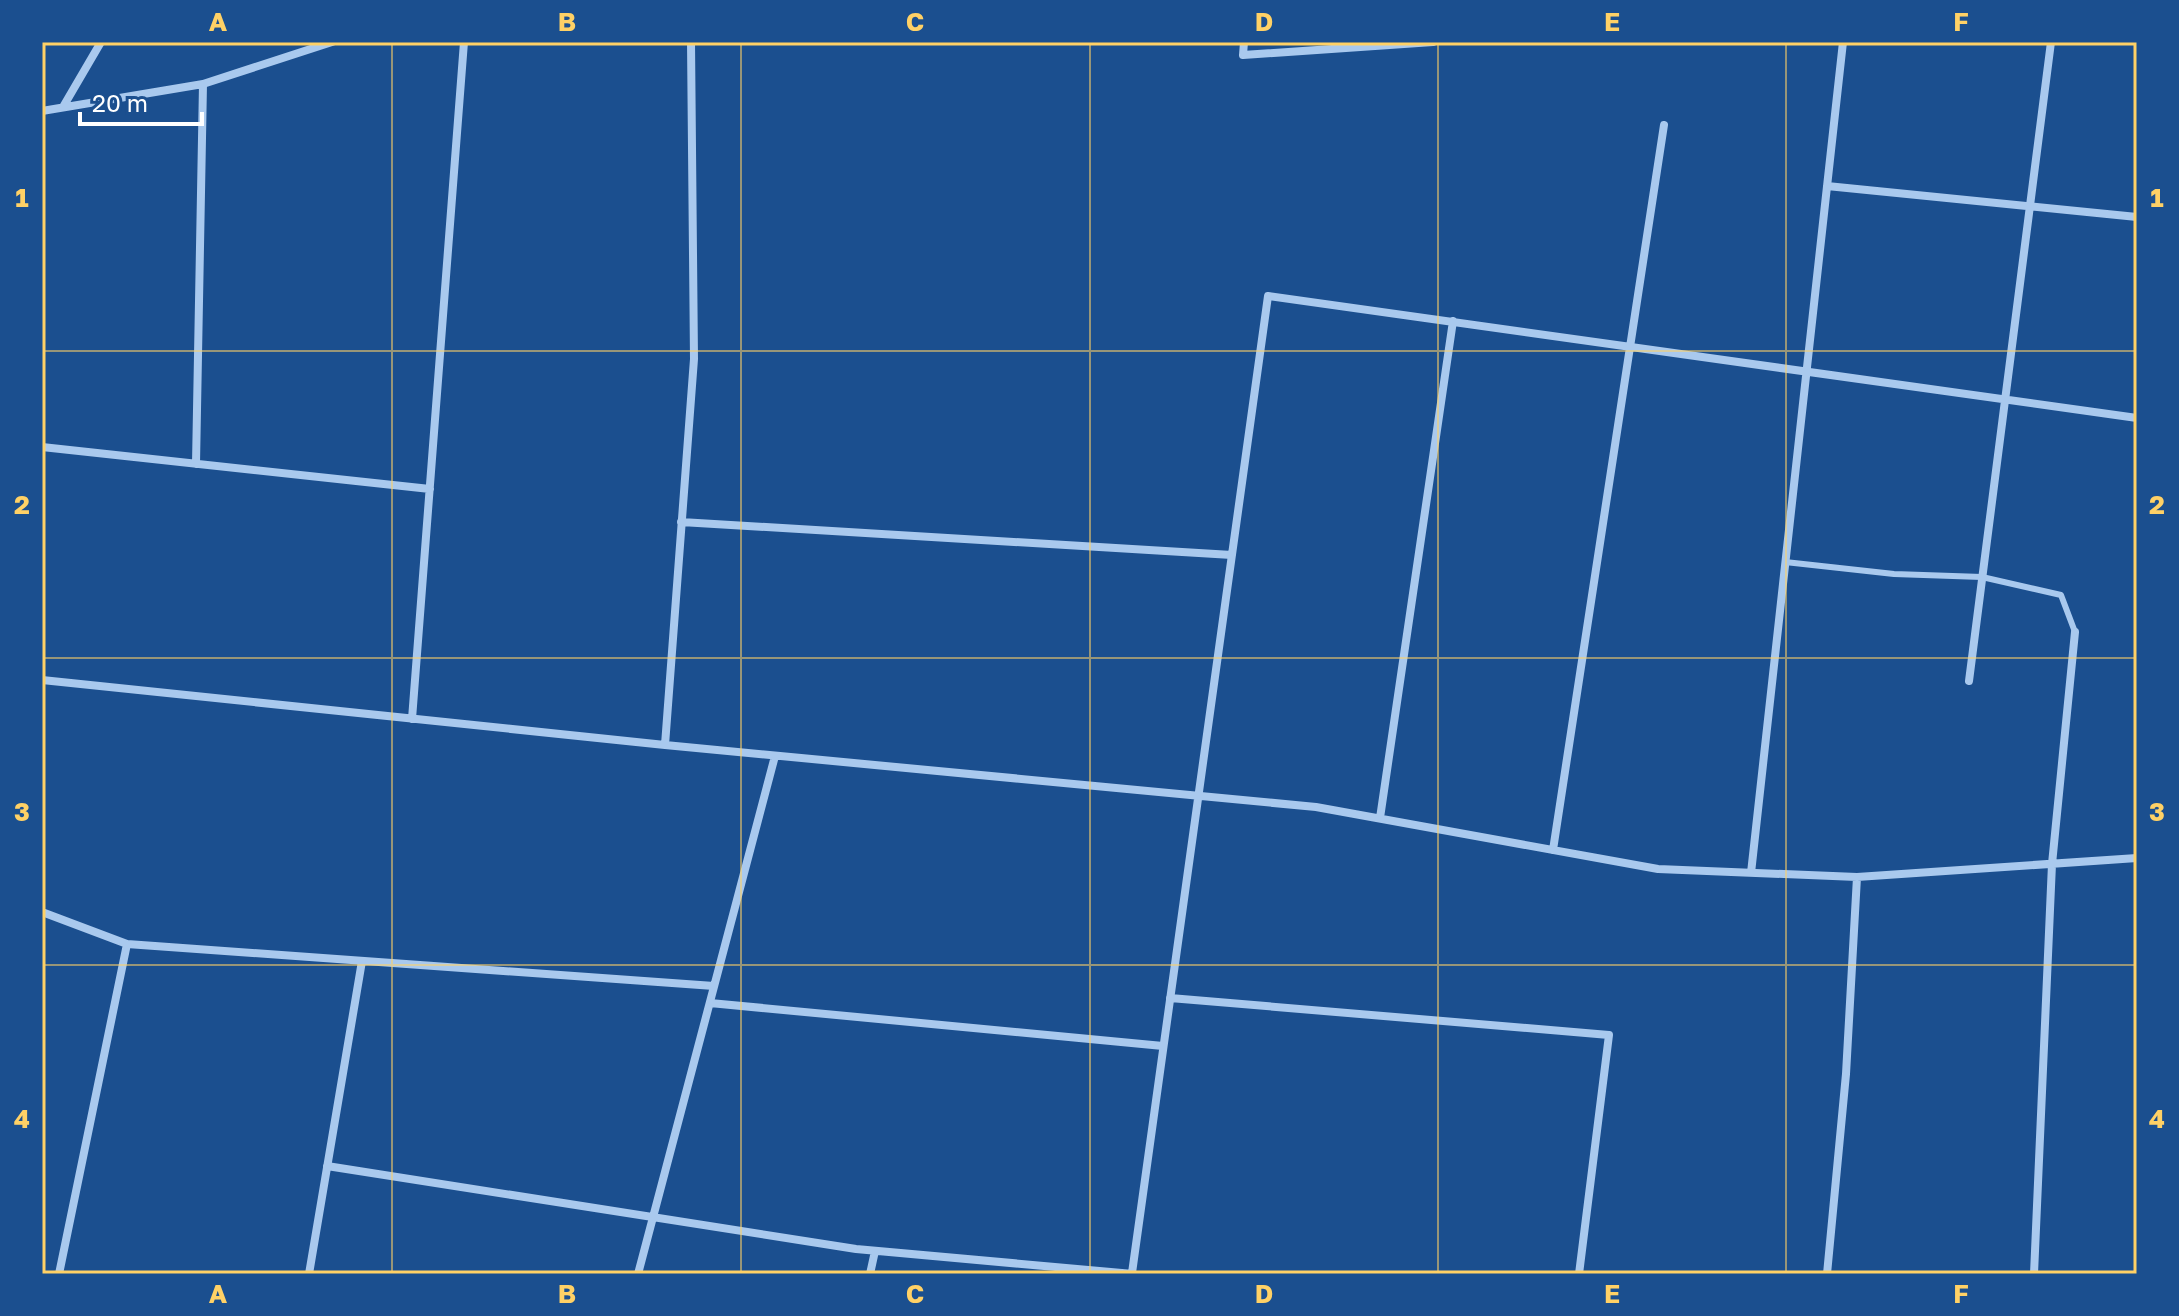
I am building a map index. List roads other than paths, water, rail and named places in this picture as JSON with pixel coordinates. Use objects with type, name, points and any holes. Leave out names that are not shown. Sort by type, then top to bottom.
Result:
[{"type":"street","points":[[63,107],[101,42]]},
{"type":"street","points":[[42,111],[203,84],[332,42]]},
{"type":"street","points":[[412,719],[464,42]]},
{"type":"street","points":[[665,745],[694,359],[691,42]]},
{"type":"street","points":[[1244,42],[1243,55],[1433,42]]},
{"type":"street","points":[[1751,873],[1843,42]]},
{"type":"street","points":[[1969,681],[2051,42]]},
{"type":"street","points":[[196,464],[203,84]]},
{"type":"street","points":[[1553,850],[1664,125]]},
{"type":"street","points":[[1827,186],[2137,217]]},
{"type":"street","points":[[327,1166],[653,1219],[875,1251],[1071,1271],[1133,1274],[1268,296],[2137,418]]},
{"type":"street","points":[[1380,818],[1453,321]]},
{"type":"street","points":[[42,447],[430,489]]},
{"type":"street","points":[[681,522],[1232,555]]},
{"type":"street","points":[[2034,1274],[2052,864],[2075,632]]},
{"type":"street","points":[[42,680],[775,756],[1316,807],[1658,869],[1857,877],[2137,858]]},
{"type":"street","points":[[638,1274],[775,756]]},
{"type":"street","points":[[1827,1274],[1846,1074],[1857,877]]},
{"type":"street","points":[[42,912],[127,944],[714,986]]},
{"type":"street","points":[[59,1274],[127,944]]},
{"type":"street","points":[[309,1274],[362,961]]},
{"type":"street","points":[[1170,998],[1609,1035],[1579,1274]]},
{"type":"street","points":[[710,1003],[1163,1046]]},
{"type":"street","points":[[870,1274],[875,1251]]},
{"type":"lane","points":[[1785,562],[1894,574],[1982,577],[2061,595],[2075,632]]}]
